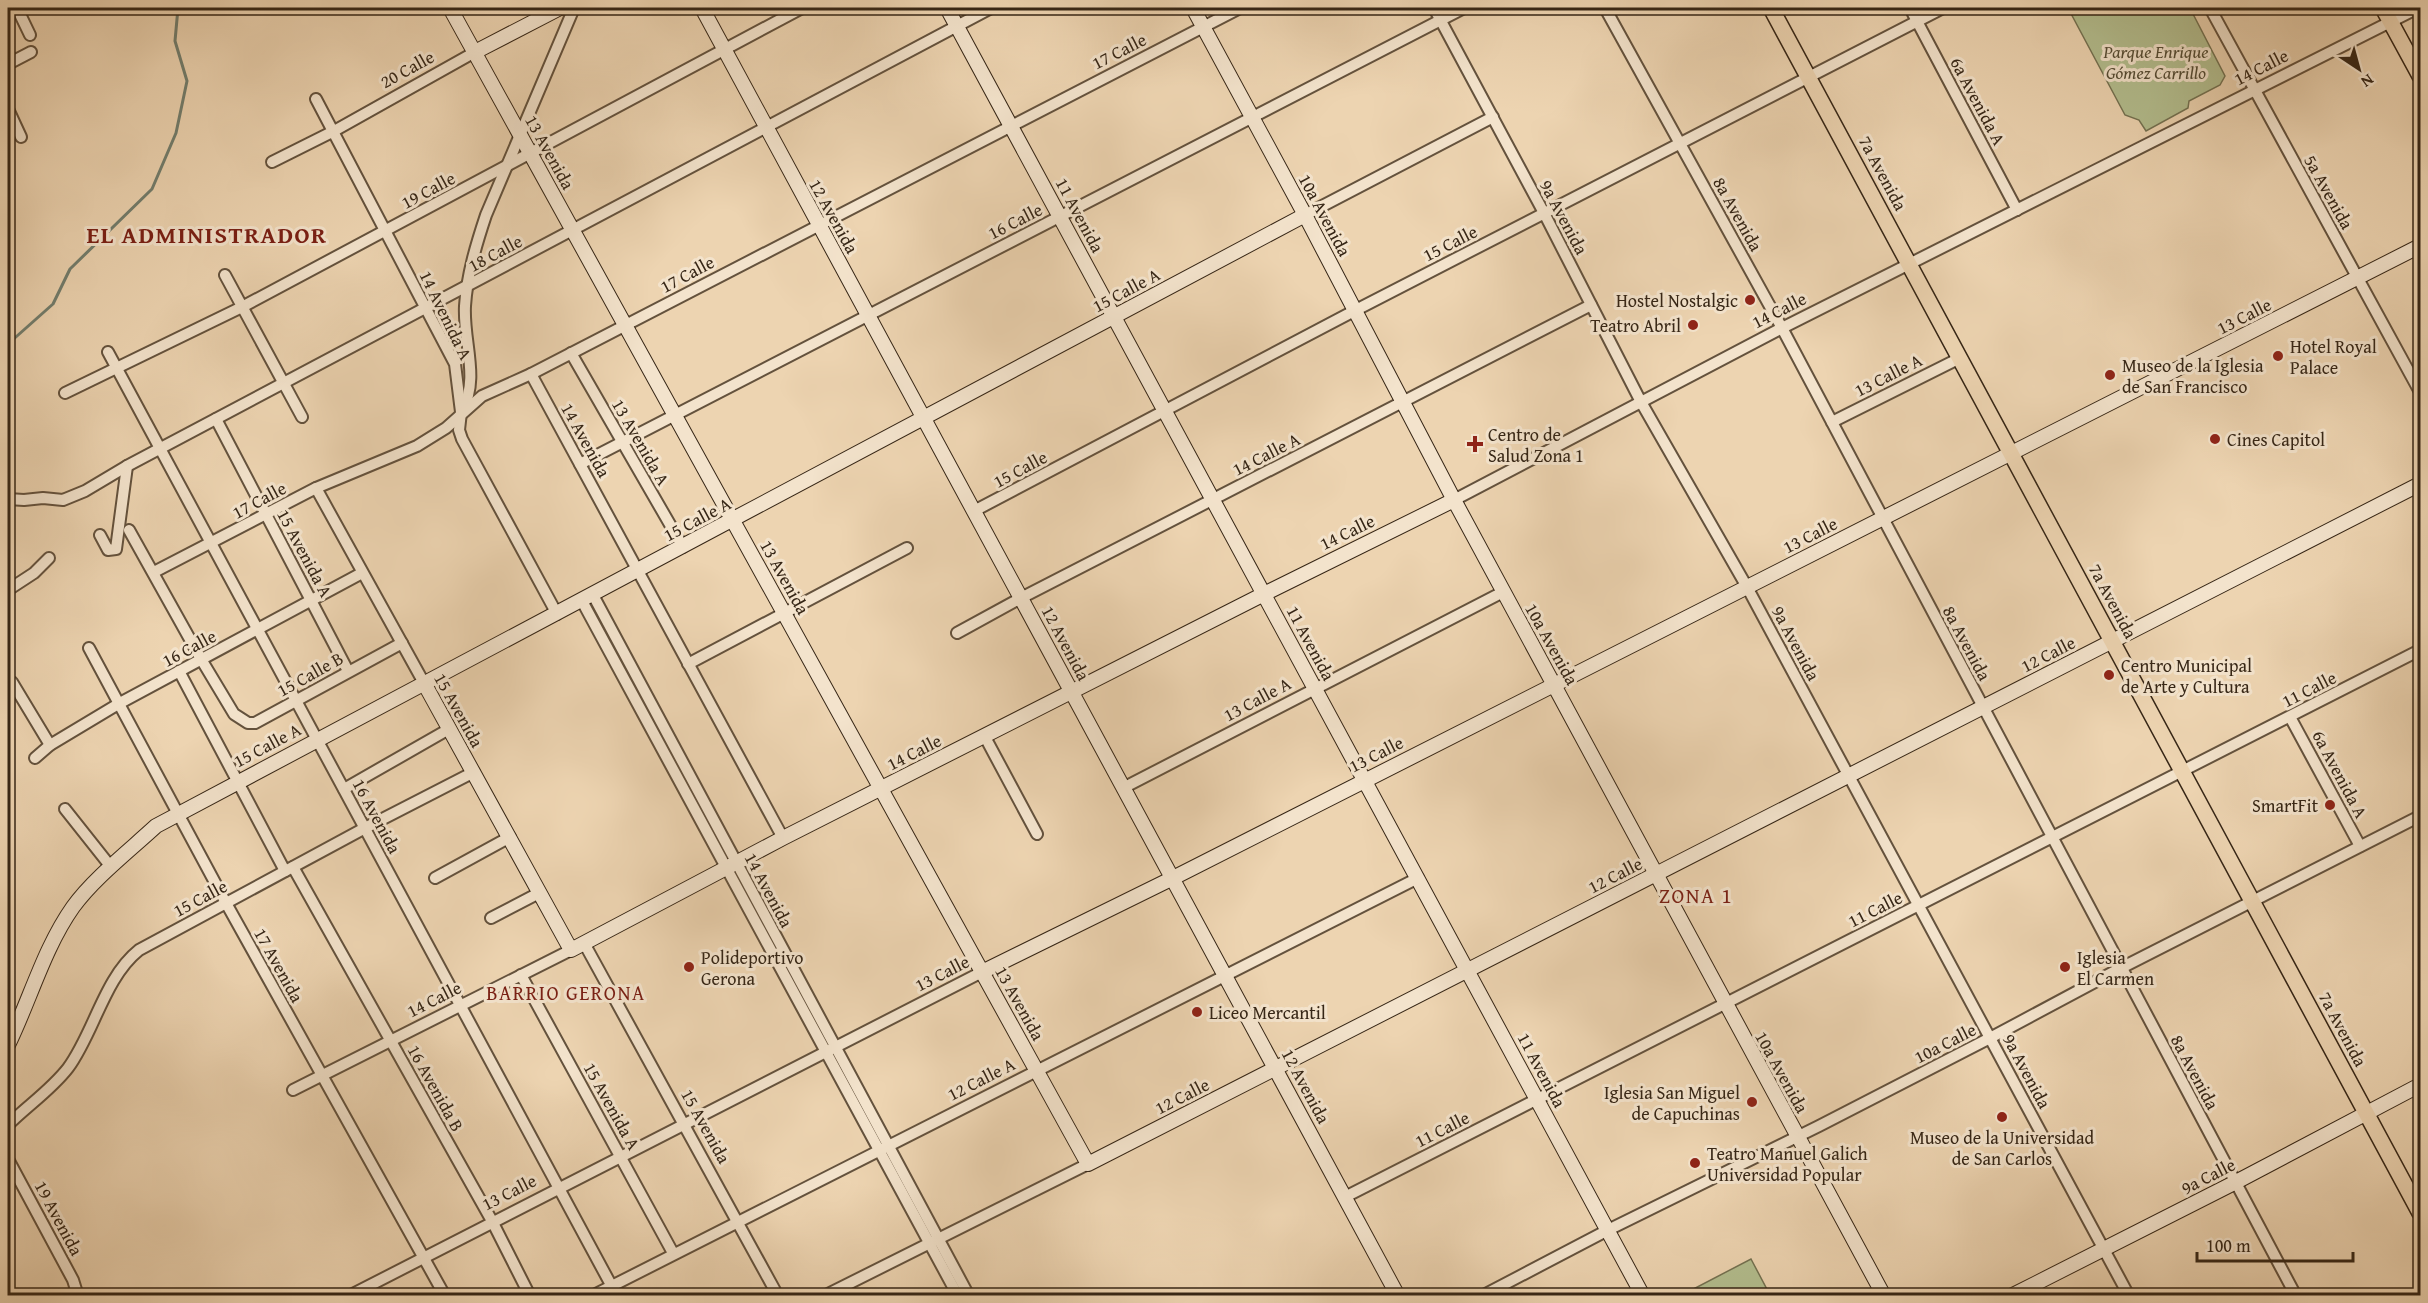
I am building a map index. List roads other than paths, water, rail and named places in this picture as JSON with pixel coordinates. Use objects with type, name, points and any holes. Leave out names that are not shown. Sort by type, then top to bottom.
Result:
[{"type":"main road","name":"7a Avenida","points":[[1771,8],[2421,1213]]},
{"type":"main road","points":[[2383,8],[2421,76]]},
{"type":"street","points":[[17,8],[30,35]]},
{"type":"street","name":"13 Avenida","points":[[450,8],[1088,1164]]},
{"type":"street","name":"20 Calle","points":[[272,162],[334,131],[475,52],[560,8]]},
{"type":"street","points":[[461,413],[469,398],[471,384],[465,330],[467,286],[475,248],[486,215],[574,8]]},
{"type":"street","name":"12 Avenida","points":[[702,8],[1398,1296]]},
{"type":"street","name":"19 Calle","points":[[66,393],[242,308],[802,8]]},
{"type":"street","name":"11 Avenida","points":[[947,8],[1643,1296]]},
{"type":"street","name":"18 Calle","points":[[8,499],[63,500],[85,491],[127,466],[991,8]]},
{"type":"street","name":"10a Avenida","points":[[1192,8],[1305,215],[1503,592],[1884,1296]]},
{"type":"street","name":"17 Calle","points":[[154,572],[316,488],[417,446],[482,396],[531,374],[1240,8]]},
{"type":"street","name":"9a Avenida","points":[[1434,8],[1544,213],[1641,402],[1747,587],[2129,1296]]},
{"type":"street","name":"16 Calle","points":[[580,464],[1464,8]]},
{"type":"street","name":"8a Avenida","points":[[1605,8],[1782,328],[2296,1296]]},
{"type":"street","name":"6a Avenida A","points":[[1910,8],[2017,210]]},
{"type":"street","name":"15 Calle","points":[[974,511],[1354,311],[1943,8]]},
{"type":"street","name":"5a Avenida","points":[[2210,8],[2421,392]]},
{"type":"street","name":"14 Calle","points":[[293,1090],[571,950],[783,838],[1454,500],[1782,328],[2418,8]]},
{"type":"street","points":[[8,64],[31,52]]},
{"type":"street","name":"14 Avenida A","points":[[316,99],[455,364],[461,413],[459,430],[462,439],[557,614]]},
{"type":"street","points":[[8,109],[21,137]]},
{"type":"street","name":"15 Calle A","points":[[8,1045],[65,919],[74,905],[156,826],[237,781],[733,521],[1493,117]]},
{"type":"street","name":"13 Calle","points":[[353,1295],[423,1256],[558,1187],[2421,246]]},
{"type":"street","points":[[225,275],[302,417]]},
{"type":"street","name":"14 Calle A","points":[[957,633],[1591,305]]},
{"type":"street","name":"16 Avenida","points":[[108,352],[617,1296]]},
{"type":"street","name":"13 Avenida A","points":[[571,353],[683,547]]},
{"type":"street","name":"13 Calle A","points":[[1832,422],[1960,358]]},
{"type":"street","name":"14 Avenida","points":[[531,374],[783,838]]},
{"type":"street","name":"15 Avenida A","points":[[216,419],[348,671]]},
{"type":"street","points":[[100,535],[108,550],[116,549],[127,466]]},
{"type":"street","name":"12 Calle","points":[[824,1296],[1468,971],[2421,484]]},
{"type":"street","name":"15 Avenida","points":[[316,488],[571,950]]},
{"type":"street","points":[[129,530],[201,659]]},
{"type":"street","points":[[688,664],[907,548]]},
{"type":"street","points":[[8,590],[34,573],[49,558]]},
{"type":"street","name":"16 Calle","points":[[35,758],[50,745],[120,703],[258,631],[362,573]]},
{"type":"street","name":"13 Calle A","points":[[1123,788],[1503,592]]},
{"type":"street","name":"14 Avenida","points":[[587,598],[933,1240],[958,1296]]},
{"type":"street","name":"15 Calle B","points":[[201,659],[234,714],[248,723],[255,723],[402,643]]},
{"type":"street","name":"17 Avenida","points":[[89,648],[226,903],[445,1296]]},
{"type":"street","name":"11 Calle","points":[[1345,1197],[2421,650]]},
{"type":"street","name":"16 Avenida B","points":[[179,671],[237,781],[390,1042],[492,1221],[531,1296]]},
{"type":"street","points":[[12,682],[50,745]]},
{"type":"street","name":"6a Avenida A","points":[[2290,717],[2360,846]]},
{"type":"street","points":[[344,789],[449,729]]},
{"type":"street","points":[[985,737],[1037,834]]},
{"type":"street","name":"15 Calle","points":[[8,1125],[68,1068],[122,967],[139,950],[474,772]]},
{"type":"street","points":[[65,809],[111,867]]},
{"type":"street","name":"10a Calle","points":[[1482,1296],[2421,816]]},
{"type":"street","points":[[435,878],[510,837]]},
{"type":"street","name":"12 Calle A","points":[[592,1296],[1418,878]]},
{"type":"street","points":[[491,918],[540,893]]},
{"type":"street","name":"15 Avenida","points":[[584,943],[685,1123],[778,1296]]},
{"type":"street","name":"15 Avenida A","points":[[521,975],[673,1253]]},
{"type":"street","name":"9a Calle","points":[[2011,1296],[2421,1085]]},
{"type":"street","name":"19 Avenida","points":[[8,1159],[73,1280],[78,1296]]},
{"type":"street","name":"14 Avenida","points":[[933,1240],[969,1296]]},
{"type":"waterway","points":[[8,344],[53,304],[70,269],[152,189],[176,133],[187,81],[175,41],[178,8]]},
{"type":"place","name":"Hostel Nostalgic","points":[[1750,300]]},
{"type":"place","name":"Teatro Abril","points":[[1693,325]]},
{"type":"place","name":"Hotel Royal Palace","points":[[2278,356]]},
{"type":"place","name":"Museo de la Iglesia de San Francisco","points":[[2110,375]]},
{"type":"place","name":"Cines Capitol","points":[[2215,439]]},
{"type":"place","name":"Centro de Salud Zona 1","points":[[1475,444]]},
{"type":"place","name":"Centro Municipal de Arte y Cultura","points":[[2109,675]]},
{"type":"place","name":"SmartFit","points":[[2330,805]]},
{"type":"place","name":"Polideportivo Gerona","points":[[689,967]]},
{"type":"place","name":"Iglesia El Carmen","points":[[2065,967]]},
{"type":"place","name":"Liceo Mercantil","points":[[1197,1012]]},
{"type":"place","name":"Iglesia San Miguel de Capuchinas","points":[[1752,1102]]},
{"type":"place","name":"Museo de la Universidad de San Carlos","points":[[2002,1117]]},
{"type":"place","name":"Teatro Manuel Galich Universidad Popular","points":[[1695,1163]]},
{"type":"district","name":"EL ADMINISTRADOR","points":[[207,234]]},
{"type":"district","name":"ZONA 1","points":[[1696,895]]},
{"type":"district","name":"BARRIO GERONA","points":[[566,992]]},
{"type":"park label","name":"Parque Enrique Gómez Carrillo","points":[[2156,61]]}]
